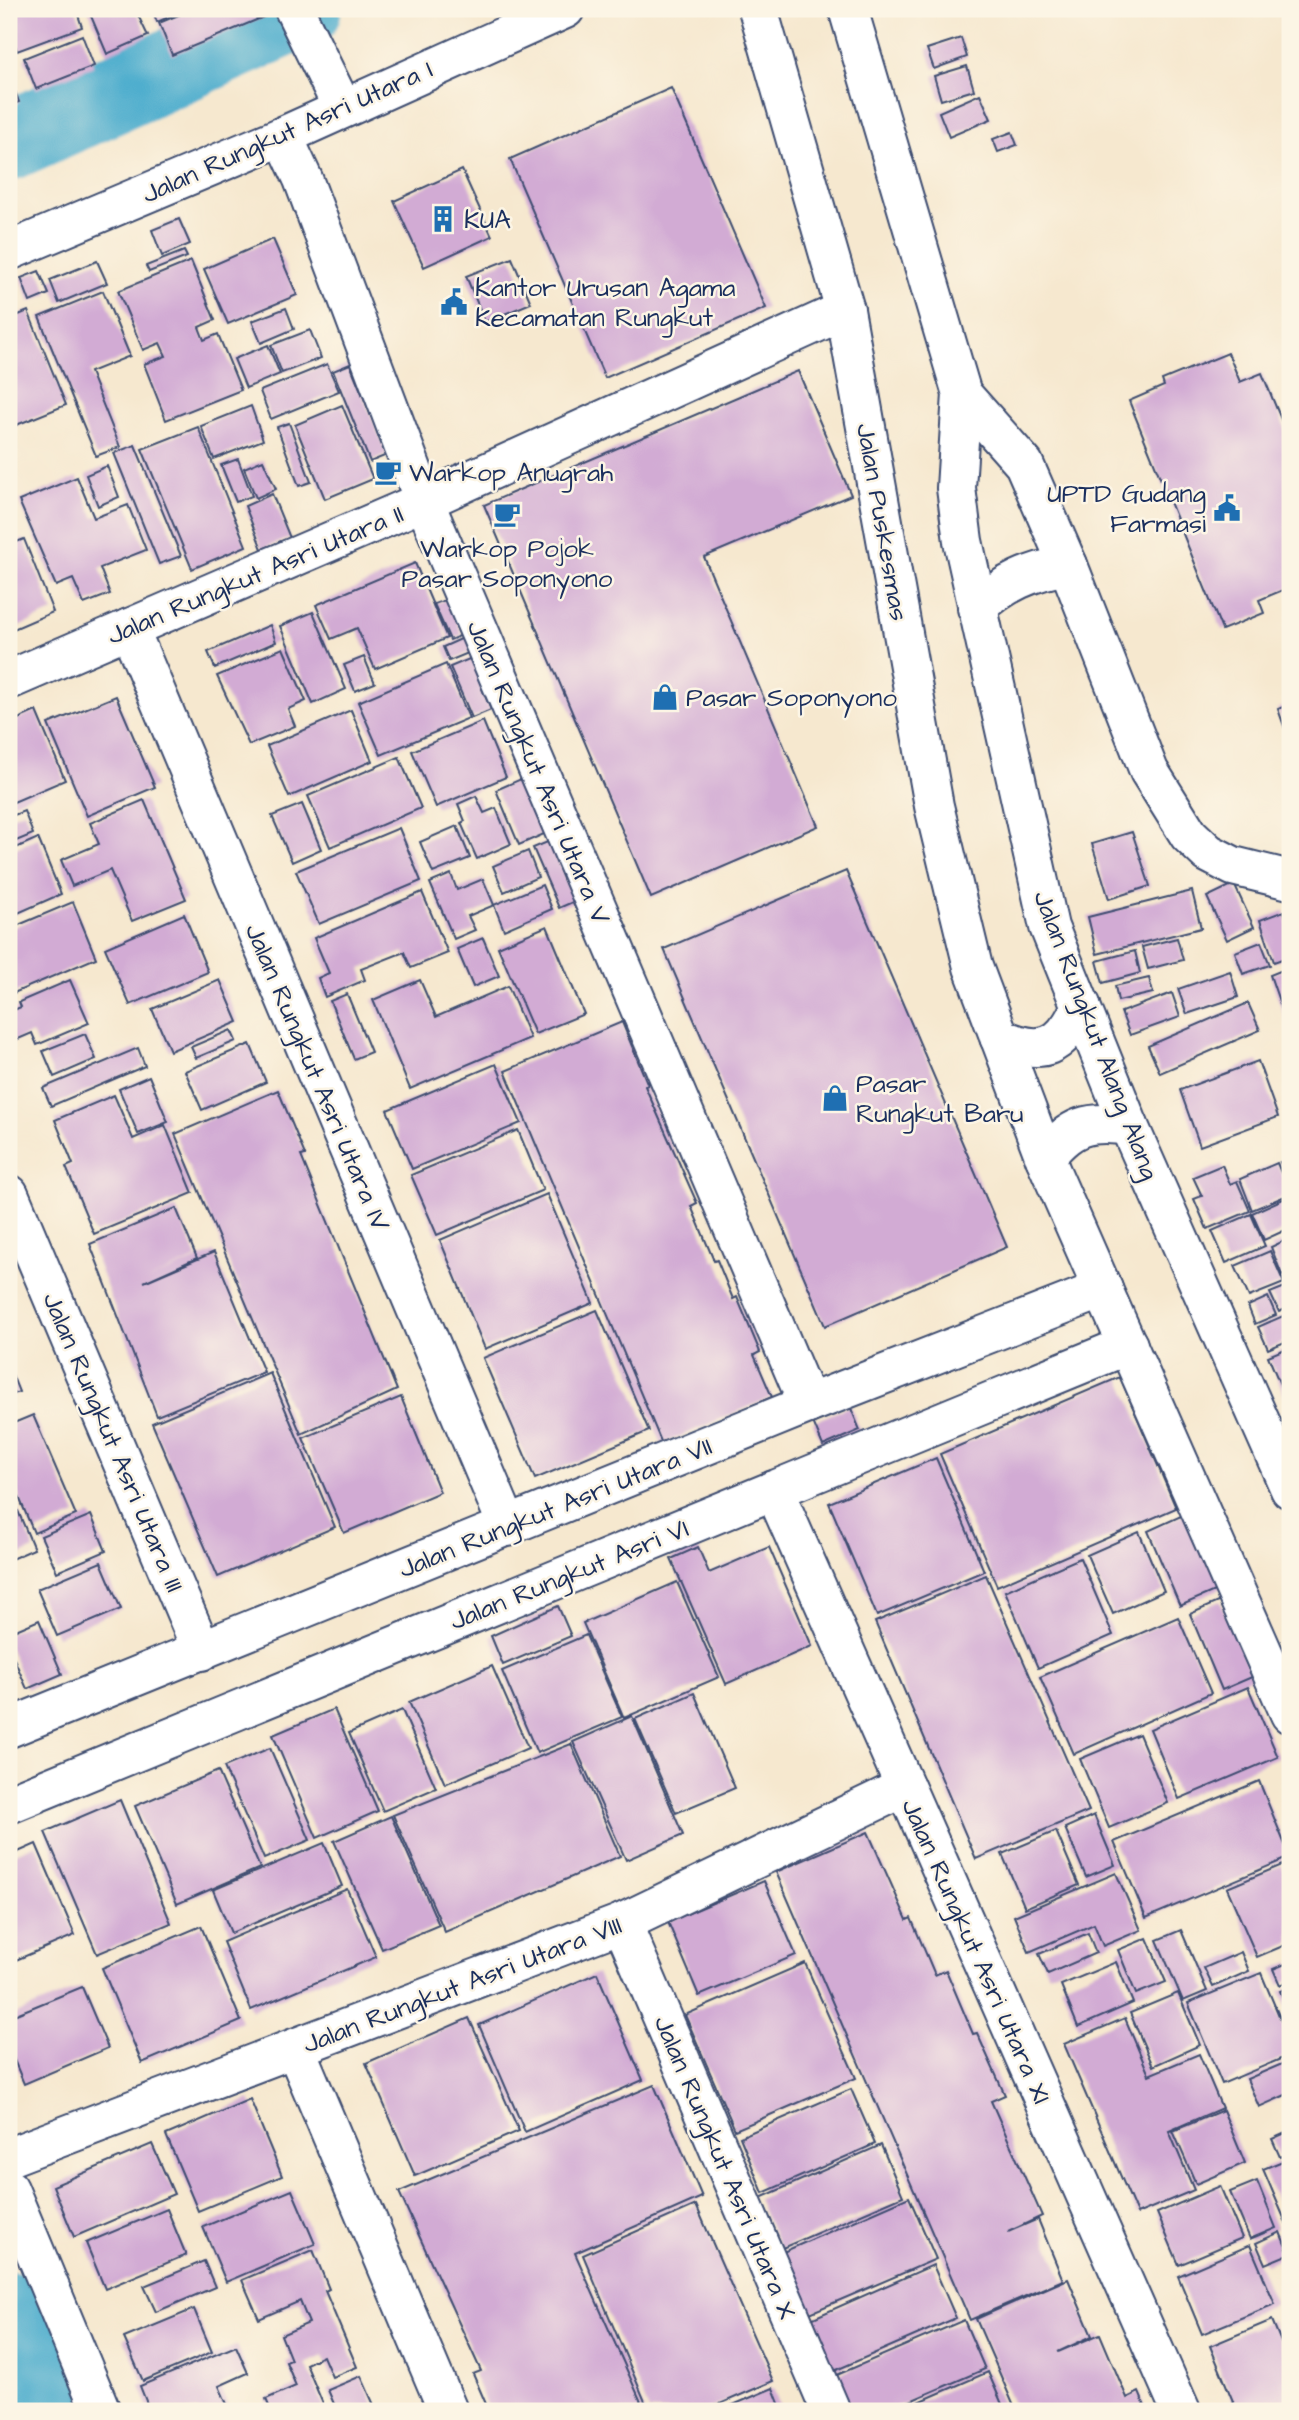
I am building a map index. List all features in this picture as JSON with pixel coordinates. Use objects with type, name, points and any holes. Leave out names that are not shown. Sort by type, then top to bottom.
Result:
[{"type":"street","points":[[294,9],[342,107]]},
{"type":"street","name":"Jalan Rungkut Asri Utara I","points":[[9,251],[283,136],[342,107],[565,9]]},
{"type":"street","name":"Jalan Puskesmas","points":[[758,9],[845,310],[934,806],[973,967],[999,1037]]},
{"type":"street","points":[[848,9],[962,394],[1024,464],[1068,565],[1149,771],[1189,835],[1208,853],[1233,866],[1290,880]]},
{"type":"street","name":"Jalan Rungkut Asri Utara V","points":[[283,136],[303,180],[424,501],[808,1404]]},
{"type":"street","name":"Jalan Rungkut Asri Utara II","points":[[9,680],[424,501],[845,310]]},
{"type":"street","name":"Jalan Rungkut Alang Alang","points":[[962,394],[956,488],[962,541],[1049,927],[1129,1126],[1290,1489]]},
{"type":"street","points":[[977,608],[992,594],[1028,573],[1068,565]]},
{"type":"street","name":"Jalan Rungkut Asri Utara IV","points":[[129,628],[508,1527]]},
{"type":"street","points":[[999,1037],[1024,1048],[1050,1045],[1071,1029],[1081,1004]]},
{"type":"street","points":[[999,1037],[1045,1158],[1290,1714]]},
{"type":"street","points":[[1045,1158],[1060,1139],[1081,1126],[1105,1122],[1129,1126]]},
{"type":"street","name":"Jalan Rungkut Asri Utara III","points":[[9,1194],[202,1651]]},
{"type":"street","name":"Jalan Rungkut Asri Utara VII","points":[[9,1728],[808,1404],[1103,1289]]},
{"type":"street","name":"Jalan Rungkut Asri VI","points":[[9,1804],[1128,1345]]},
{"type":"street","name":"Jalan Rungkut Asri Utara XI","points":[[774,1490],[1181,2411]]},
{"type":"street","name":"Jalan Rungkut Asri Utara VIII","points":[[9,2157],[622,1923],[905,1787]]},
{"type":"street","name":"Jalan Rungkut Asri Utara X","points":[[622,1923],[831,2411]]},
{"type":"street","points":[[295,2048],[448,2411]]},
{"type":"street","points":[[9,2189],[101,2411]]},
{"type":"building","points":[[16,9],[76,9],[82,27],[17,51],[9,28],[9,12]]},
{"type":"building","points":[[88,9],[135,9],[148,36],[107,54]]},
{"type":"building","points":[[152,9],[188,9],[157,22]]},
{"type":"building","points":[[193,9],[269,9],[271,14],[172,55],[159,23]]},
{"type":"building","points":[[82,35],[94,66],[36,89],[24,58]]},
{"type":"building","points":[[961,38],[967,57],[934,69],[927,49]]},
{"type":"building","points":[[967,66],[974,90],[941,100],[934,76]]},
{"type":"building","points":[[9,75],[19,102],[9,106]]},
{"type":"building","points":[[671,88],[766,308],[605,378],[510,159]]},
{"type":"building","points":[[980,94],[991,119],[949,137],[939,112]]},
{"type":"building","points":[[1012,132],[1017,145],[998,152],[993,139]]},
{"type":"building","name":"KUA","points":[[462,170],[492,236],[424,267],[394,201]]},
{"type":"building","points":[[179,219],[190,244],[162,256],[152,230]]},
{"type":"building","points":[[273,239],[297,295],[228,324],[204,269]]},
{"type":"building","points":[[184,251],[187,257],[149,272],[146,266]]},
{"type":"building","points":[[512,258],[531,303],[485,322],[466,276]]},
{"type":"building","points":[[97,261],[107,283],[59,303],[50,280]]},
{"type":"building","points":[[191,261],[215,320],[199,327],[204,340],[218,334],[241,390],[166,420],[144,364],[166,356],[160,343],[143,350],[118,291]]},
{"type":"building","points":[[39,271],[49,294],[30,302],[21,278]]},
{"type":"building","points":[[103,291],[130,356],[90,372],[120,447],[96,456],[39,317]]},
{"type":"building","points":[[286,308],[294,329],[261,343],[252,321]]},
{"type":"building","points":[[28,311],[66,405],[9,428],[9,319]]},
{"type":"building","points":[[310,330],[321,358],[282,373],[271,345]]},
{"type":"building","points":[[268,345],[280,374],[246,388],[234,359]]},
{"type":"building","points":[[1228,353],[1240,382],[1262,373],[1290,441],[1290,587],[1259,600],[1264,613],[1222,630],[1129,401],[1164,386],[1162,380]]},
{"type":"building","points":[[327,364],[339,391],[271,419],[260,391]]},
{"type":"building","points":[[350,364],[387,455],[370,462],[333,371]]},
{"type":"building","name":"Pasar Soponyono","points":[[798,371],[851,495],[704,557],[818,826],[651,898],[484,505]]},
{"type":"building","points":[[342,405],[373,479],[325,499],[295,425]]},
{"type":"building","points":[[251,406],[263,440],[214,459],[201,426]]},
{"type":"building","points":[[289,423],[311,482],[299,486],[277,427]]},
{"type":"building","points":[[198,427],[246,546],[192,569],[142,449]]},
{"type":"building","points":[[135,445],[181,556],[159,564],[114,453]]},
{"type":"building","points":[[238,459],[252,496],[236,502],[221,465]]},
{"type":"building","points":[[263,460],[276,489],[256,498],[244,468]]},
{"type":"building","points":[[107,466],[119,497],[98,506],[86,475]]},
{"type":"building","points":[[77,477],[94,518],[128,505],[146,550],[100,568],[110,594],[84,604],[73,579],[56,586],[19,501]]},
{"type":"building","points":[[272,494],[290,538],[262,549],[245,506]]},
{"type":"building","points":[[24,539],[53,612],[9,631],[9,545]]},
{"type":"building","points":[[415,563],[447,638],[375,669],[357,628],[331,639],[316,605]]},
{"type":"building","points":[[448,599],[462,635],[450,640],[434,604]]},
{"type":"building","points":[[313,612],[346,689],[313,704],[280,626]]},
{"type":"building","points":[[270,625],[276,642],[215,668],[208,652]]},
{"type":"building","points":[[472,634],[478,649],[449,661],[443,647]]},
{"type":"building","points":[[283,648],[306,701],[288,709],[295,726],[249,745],[217,676]]},
{"type":"building","points":[[364,657],[375,683],[355,691],[344,665]]},
{"type":"building","points":[[474,657],[486,684],[481,686],[491,710],[472,718],[450,667]]},
{"type":"building","points":[[446,664],[469,718],[381,755],[358,702]]},
{"type":"building","points":[[116,696],[155,787],[87,816],[48,724]]},
{"type":"building","points":[[1290,704],[1290,743],[1278,709]]},
{"type":"building","points":[[351,710],[372,761],[289,797],[267,746]]},
{"type":"building","points":[[36,711],[65,780],[9,804],[9,723]]},
{"type":"building","points":[[483,721],[506,777],[436,807],[412,751]]},
{"type":"building","points":[[399,757],[421,808],[330,847],[308,796]]},
{"type":"building","points":[[528,776],[551,831],[519,845],[496,790]]},
{"type":"building","points":[[476,796],[484,813],[496,808],[511,844],[477,859],[461,823],[465,821],[458,804]]},
{"type":"building","points":[[144,800],[186,899],[132,921],[110,870],[72,886],[61,860],[99,844],[90,823]]},
{"type":"building","points":[[302,804],[321,849],[292,862],[272,816]]},
{"type":"building","points":[[24,811],[33,834],[9,844],[9,817]]},
{"type":"building","points":[[457,826],[470,858],[433,873],[420,842]]},
{"type":"building","points":[[399,828],[421,881],[319,924],[296,871]]},
{"type":"building","points":[[1132,832],[1150,886],[1109,899],[1092,844]]},
{"type":"building","points":[[38,838],[61,894],[9,917],[9,851]]},
{"type":"building","points":[[550,841],[575,901],[559,908],[533,848]]},
{"type":"building","points":[[528,851],[538,877],[504,892],[493,866]]},
{"type":"building","name":"Pasar Rungkut Baru","points":[[846,871],[1007,1247],[825,1326],[664,949]]},
{"type":"building","points":[[451,874],[457,890],[483,879],[494,905],[468,916],[475,930],[454,939],[430,883]]},
{"type":"building","points":[[1234,884],[1254,927],[1227,940],[1207,897]]},
{"type":"building","points":[[542,885],[552,909],[504,930],[494,905]]},
{"type":"building","points":[[1192,891],[1201,928],[1097,954],[1088,917]]},
{"type":"building","points":[[422,892],[448,953],[411,968],[404,952],[361,969],[365,980],[325,997],[318,978],[329,973],[314,938]]},
{"type":"building","points":[[73,902],[96,958],[9,995],[9,929]]},
{"type":"building","points":[[1284,911],[1290,930],[1290,956],[1274,962],[1260,920]]},
{"type":"building","points":[[184,914],[208,972],[130,1005],[105,948]]},
{"type":"building","points":[[547,926],[584,1014],[535,1034],[498,947]]},
{"type":"building","points":[[483,938],[499,976],[473,987],[457,949]]},
{"type":"building","points":[[1177,938],[1183,960],[1148,969],[1142,947]]},
{"type":"building","points":[[1261,942],[1270,965],[1243,974],[1235,952]]},
{"type":"building","points":[[1135,951],[1140,973],[1103,983],[1097,961]]},
{"type":"building","points":[[1290,967],[1290,1033],[1270,975]]},
{"type":"building","points":[[1230,971],[1238,997],[1187,1014],[1178,989]]},
{"type":"building","points":[[1149,978],[1153,993],[1118,1001],[1115,986]]},
{"type":"building","points":[[70,980],[89,1023],[37,1045],[32,1033],[9,1043],[9,1012],[21,1007],[19,1002]]},
{"type":"building","points":[[220,980],[238,1022],[170,1051],[152,1009]]},
{"type":"building","points":[[420,980],[436,1017],[508,986],[530,1038],[410,1089],[373,1000]]},
{"type":"building","points":[[1172,993],[1180,1017],[1130,1035],[1121,1012]]},
{"type":"building","points":[[347,994],[371,1052],[354,1059],[330,1001]]},
{"type":"building","points":[[1248,1003],[1260,1030],[1160,1073],[1148,1046]]},
{"type":"building","points":[[622,1022],[648,1085],[645,1086],[697,1203],[691,1206],[714,1261],[717,1260],[733,1299],[737,1297],[760,1352],[754,1355],[772,1397],[662,1444],[505,1071]]},
{"type":"building","points":[[231,1030],[236,1041],[196,1058],[191,1047]]},
{"type":"building","points":[[85,1034],[96,1059],[54,1077],[43,1051]]},
{"type":"building","points":[[250,1044],[266,1082],[202,1110],[185,1071]]},
{"type":"building","points":[[138,1048],[145,1066],[51,1106],[43,1088]]},
{"type":"building","points":[[1258,1061],[1278,1117],[1200,1146],[1180,1090]]},
{"type":"building","points":[[496,1064],[521,1123],[412,1169],[387,1110]]},
{"type":"building","points":[[149,1076],[168,1122],[138,1134],[119,1089]]},
{"type":"building","points":[[278,1090],[305,1155],[301,1156],[397,1390],[301,1434],[175,1134]]},
{"type":"building","points":[[114,1095],[133,1139],[165,1125],[193,1193],[94,1234],[66,1167],[73,1164],[55,1120]]},
{"type":"building","points":[[518,1130],[543,1190],[437,1235],[411,1175]]},
{"type":"building","points":[[1290,1158],[1290,1185],[1280,1162]]},
{"type":"building","points":[[1277,1163],[1290,1194],[1252,1210],[1240,1179]]},
{"type":"building","points":[[1222,1165],[1230,1184],[1237,1181],[1250,1211],[1207,1229],[1194,1199],[1202,1196],[1193,1177]]},
{"type":"building","points":[[547,1194],[593,1303],[485,1349],[440,1240]]},
{"type":"building","points":[[1290,1196],[1290,1228],[1264,1240],[1252,1213]]},
{"type":"building","points":[[176,1208],[197,1258],[144,1282],[214,1252],[264,1372],[157,1416],[90,1244]]},
{"type":"building","points":[[1251,1214],[1265,1246],[1226,1263],[1212,1231]]},
{"type":"building","points":[[1290,1238],[1290,1271],[1282,1275],[1271,1247]]},
{"type":"building","points":[[1270,1251],[1284,1283],[1249,1297],[1235,1266]]},
{"type":"building","points":[[1290,1285],[1290,1307],[1279,1312],[1270,1293]]},
{"type":"building","points":[[1268,1297],[1276,1315],[1255,1324],[1248,1306]]},
{"type":"building","points":[[597,1310],[649,1431],[535,1479],[483,1358]]},
{"type":"building","points":[[1283,1316],[1290,1340],[1268,1349],[1258,1327]]},
{"type":"building","points":[[1285,1349],[1290,1361],[1290,1408],[1268,1356]]},
{"type":"building","points":[[9,1367],[19,1392],[9,1396]]},
{"type":"building","points":[[270,1373],[335,1527],[218,1577],[152,1423]]},
{"type":"building","points":[[1120,1377],[1176,1508],[997,1586],[940,1454]]},
{"type":"building","points":[[401,1397],[440,1492],[344,1533],[303,1438]]},
{"type":"building","points":[[850,1406],[860,1430],[823,1446],[813,1422]]},
{"type":"building","points":[[33,1415],[76,1515],[34,1533],[14,1485],[9,1486],[9,1425]]},
{"type":"building","points":[[936,1458],[984,1571],[877,1616],[829,1503]]},
{"type":"building","points":[[13,1499],[34,1549],[9,1560],[9,1501]]},
{"type":"building","points":[[1194,1510],[1226,1586],[1180,1606],[1148,1531]]},
{"type":"building","points":[[91,1515],[106,1551],[57,1572],[41,1536]]},
{"type":"building","points":[[1139,1532],[1164,1591],[1113,1614],[1087,1555]]},
{"type":"building","points":[[698,1547],[709,1573],[769,1547],[812,1646],[726,1684],[671,1559]]},
{"type":"building","points":[[1080,1558],[1113,1635],[1038,1668],[1005,1591]]},
{"type":"building","points":[[101,1562],[121,1609],[57,1636],[37,1589]]},
{"type":"building","points":[[986,1575],[1089,1811],[976,1859],[875,1622]]},
{"type":"building","points":[[677,1582],[719,1677],[624,1718],[583,1623]]},
{"type":"building","points":[[1220,1601],[1252,1677],[1222,1690],[1190,1614]]},
{"type":"building","points":[[558,1606],[571,1636],[503,1665],[491,1636]]},
{"type":"building","points":[[1178,1617],[1211,1693],[1074,1754],[1040,1677]]},
{"type":"building","points":[[39,1620],[62,1674],[27,1689],[9,1647],[9,1633]]},
{"type":"building","points":[[586,1635],[622,1717],[537,1753],[502,1671]]},
{"type":"building","points":[[492,1666],[528,1748],[445,1784],[409,1702]]},
{"type":"building","points":[[1248,1687],[1278,1757],[1179,1799],[1150,1729]]},
{"type":"building","points":[[694,1693],[735,1788],[676,1813],[635,1719]]},
{"type":"building","points":[[334,1709],[378,1811],[317,1838],[273,1735]]},
{"type":"building","points":[[402,1710],[436,1788],[383,1811],[349,1733]]},
{"type":"building","points":[[632,1716],[683,1835],[626,1860],[573,1742]]},
{"type":"building","points":[[1139,1734],[1168,1803],[1109,1828],[1080,1759]]},
{"type":"building","points":[[571,1744],[620,1856],[445,1932],[393,1815]]},
{"type":"building","points":[[270,1748],[310,1840],[264,1859],[224,1767]]},
{"type":"building","points":[[218,1771],[260,1868],[177,1904],[135,1806]]},
{"type":"building","points":[[1259,1781],[1290,1857],[1146,1918],[1114,1842]]},
{"type":"building","points":[[120,1800],[171,1923],[97,1954],[45,1832]]},
{"type":"building","points":[[1094,1815],[1115,1865],[1086,1877],[1065,1828]]},
{"type":"building","points":[[391,1816],[439,1925],[382,1949],[334,1841]]},
{"type":"building","points":[[1056,1831],[1079,1885],[1025,1908],[1002,1854]]},
{"type":"building","points":[[868,1832],[907,1920],[911,1918],[935,1975],[946,1970],[973,2034],[977,2033],[1005,2095],[991,2101],[1042,2216],[1008,2232],[1038,2219],[1063,2280],[970,2320],[776,1872]]},
{"type":"building","points":[[324,1843],[342,1886],[231,1933],[213,1890]]},
{"type":"building","points":[[36,1844],[75,1935],[9,1963],[9,1856]]},
{"type":"building","points":[[1282,1865],[1290,1885],[1290,1943],[1257,1957],[1227,1888]]},
{"type":"building","points":[[1116,1873],[1141,1930],[1103,1946],[1094,1924],[1029,1952],[1014,1916]]},
{"type":"building","points":[[764,1881],[796,1955],[699,1996],[668,1922]]},
{"type":"building","points":[[347,1889],[376,1957],[251,2010],[223,1942]]},
{"type":"building","points":[[201,1926],[241,2021],[142,2063],[102,1968]]},
{"type":"building","points":[[1181,1930],[1207,1991],[1183,2001],[1157,1940]]},
{"type":"building","points":[[1088,1933],[1096,1953],[1048,1974],[1039,1954]]},
{"type":"building","points":[[1147,1938],[1166,1982],[1136,1994],[1118,1950]]},
{"type":"building","points":[[1241,1952],[1249,1971],[1213,1987],[1204,1968]]},
{"type":"building","points":[[1116,1962],[1133,2003],[1078,2027],[1061,1985]]},
{"type":"building","points":[[1290,1962],[1290,1980],[1280,1985],[1273,1969]]},
{"type":"building","points":[[805,1963],[856,2078],[735,2130],[685,2015]]},
{"type":"building","points":[[597,1973],[643,2080],[525,2132],[479,2025]]},
{"type":"building","points":[[1261,1973],[1290,2042],[1290,2055],[1222,2084],[1188,2003]]},
{"type":"building","points":[[82,1987],[108,2048],[24,2084],[9,2048],[9,2017]]},
{"type":"building","points":[[1290,1987],[1290,2014],[1280,1991]]},
{"type":"building","points":[[1178,1993],[1200,2045],[1153,2066],[1130,2013]]},
{"type":"building","points":[[469,2018],[519,2131],[415,2176],[366,2063]]},
{"type":"building","points":[[1125,2018],[1149,2075],[1199,2054],[1222,2108],[1169,2131],[1194,2190],[1137,2214],[1064,2044]]},
{"type":"building","points":[[1289,2061],[1290,2093],[1259,2107],[1247,2079]]},
{"type":"building","points":[[654,2085],[702,2197],[575,2253],[645,2411],[489,2411],[473,2374],[481,2371],[399,2192]]},
{"type":"building","points":[[851,2089],[875,2144],[763,2193],[740,2137]]},
{"type":"building","points":[[250,2099],[282,2176],[198,2211],[166,2135]]},
{"type":"building","points":[[1223,2110],[1245,2163],[1196,2184],[1173,2131]]},
{"type":"building","points":[[1290,2131],[1290,2153],[1280,2157],[1272,2139]]},
{"type":"building","points":[[152,2144],[174,2194],[74,2237],[53,2186]]},
{"type":"building","points":[[881,2145],[903,2196],[780,2249],[758,2199]]},
{"type":"building","points":[[1290,2158],[1290,2232],[1263,2169]]},
{"type":"building","points":[[1257,2181],[1276,2228],[1250,2239],[1230,2192]]},
{"type":"building","points":[[1220,2186],[1242,2238],[1179,2265],[1157,2213]]},
{"type":"building","points":[[292,2190],[315,2244],[226,2282],[203,2227]]},
{"type":"building","points":[[909,2197],[936,2259],[810,2313],[783,2252]]},
{"type":"building","points":[[696,2205],[773,2381],[704,2411],[649,2411],[583,2255]]},
{"type":"building","points":[[167,2209],[186,2255],[105,2289],[86,2243]]},
{"type":"building","points":[[1280,2232],[1289,2254],[1265,2264],[1256,2243]]},
{"type":"building","points":[[1250,2245],[1275,2304],[1202,2334],[1178,2276]]},
{"type":"building","points":[[313,2250],[329,2289],[325,2291],[357,2367],[332,2377],[323,2356],[306,2364],[326,2411],[271,2411],[266,2399],[296,2386],[286,2362],[291,2360],[281,2335],[309,2323],[300,2301],[259,2319],[242,2280]]},
{"type":"building","points":[[204,2261],[215,2287],[156,2312],[144,2286]]},
{"type":"building","points":[[933,2265],[956,2318],[825,2375],[802,2323]]},
{"type":"building","points":[[1068,2279],[1092,2336],[1058,2352],[1100,2334],[1127,2398],[1139,2392],[1147,2411],[1016,2411],[976,2319]]},
{"type":"building","points":[[194,2309],[212,2352],[143,2381],[124,2338]]},
{"type":"building","points":[[964,2320],[985,2369],[887,2411],[836,2411],[823,2381]]},
{"type":"building","points":[[1272,2320],[1290,2364],[1290,2411],[1237,2411],[1210,2346]]},
{"type":"building","points":[[1290,2326],[1290,2345],[1283,2329]]},
{"type":"building","points":[[236,2346],[248,2373],[219,2386],[230,2411],[150,2411],[140,2386]]},
{"type":"building","points":[[988,2372],[1005,2411],[898,2411]]},
{"type":"building","points":[[361,2376],[374,2405],[358,2411],[337,2411],[328,2390]]},
{"type":"building","points":[[773,2388],[782,2411],[719,2411]]},
{"type":"waterway","points":[[9,141],[302,9]]},
{"type":"waterway","points":[[9,2311],[50,2411]]},
{"type":"place","name":"KUA","points":[[443,219]]},
{"type":"place","name":"Kantor Urusan Agama Kecamatan Rungkut","points":[[454,302]]},
{"type":"place","name":"Warkop Anugrah","points":[[388,472]]},
{"type":"place","name":"UPTD Gudang Farmasi","points":[[1227,508]]},
{"type":"place","name":"Warkop Pojok Pasar Soponyono","points":[[507,514]]},
{"type":"place","name":"Pasar Soponyono","points":[[665,697]]},
{"type":"place","name":"Pasar Rungkut Baru","points":[[835,1098]]}]
